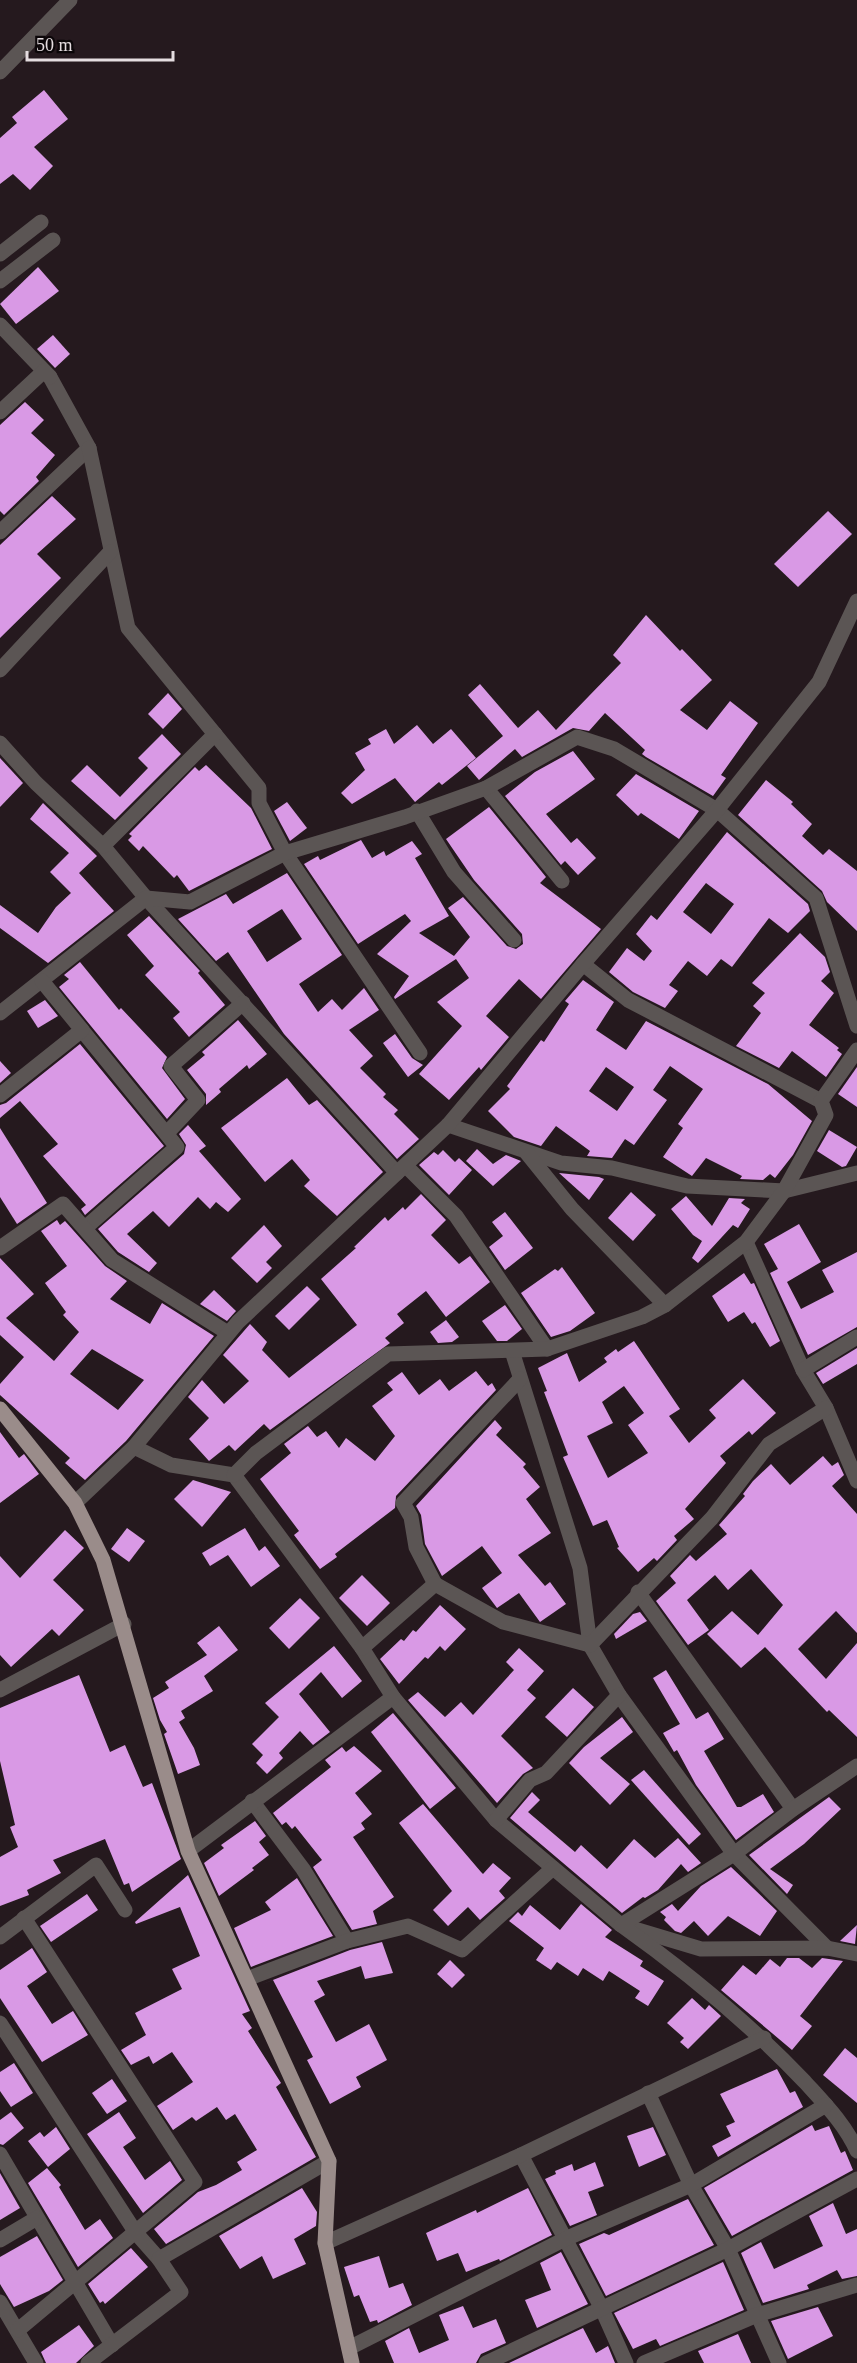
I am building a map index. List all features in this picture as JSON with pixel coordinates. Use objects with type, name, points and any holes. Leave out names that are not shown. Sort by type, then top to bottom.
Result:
[{"type":"main road","points":[[0,1409],[75,1503],[103,1560],[124,1624],[188,1851],[329,2161],[325,2243],[350,2356]]},
{"type":"street","points":[[0,72],[70,0]]},
{"type":"street","points":[[0,254],[41,222]]},
{"type":"street","points":[[0,281],[53,240]]},
{"type":"street","points":[[0,325],[50,377],[89,448],[128,628],[259,788],[259,803],[285,853],[420,1053]]},
{"type":"street","points":[[0,412],[44,371],[50,377]]},
{"type":"street","points":[[0,532],[89,448]]},
{"type":"street","points":[[0,670],[110,552]]},
{"type":"street","points":[[75,1503],[134,1447],[228,1333],[448,1125],[583,964],[717,810],[819,682],[857,601]]},
{"type":"street","points":[[103,846],[215,734]]},
{"type":"street","points":[[0,1013],[146,898],[189,902],[285,853],[486,788],[577,738],[614,749],[717,810],[816,898],[857,1026]]},
{"type":"street","points":[[0,743],[36,783],[103,846],[146,898],[243,1003],[402,1169],[456,1216],[547,1348]]},
{"type":"street","points":[[486,788],[562,881]]},
{"type":"street","points":[[417,811],[454,872],[514,940]]},
{"type":"street","points":[[234,1476],[256,1453],[388,1353],[512,1351],[547,1348],[642,1317],[664,1305],[746,1242],[784,1191],[826,1115],[821,1101],[628,1000],[583,964]]},
{"type":"street","points":[[42,981],[177,1147],[85,1228]]},
{"type":"street","points":[[167,1133],[198,1100],[171,1066],[243,1003]]},
{"type":"street","points":[[0,1095],[81,1029]]},
{"type":"street","points":[[821,1101],[857,1050]]},
{"type":"street","points":[[448,1125],[561,1163],[612,1168],[687,1186],[784,1191],[857,1173]]},
{"type":"street","points":[[526,1152],[572,1209],[664,1305]]},
{"type":"street","points":[[0,1248],[63,1204],[111,1260],[228,1333]]},
{"type":"street","points":[[746,1242],[803,1370],[826,1408],[857,1480]]},
{"type":"street","points":[[803,1370],[857,1337]]},
{"type":"street","points":[[512,1351],[580,1568],[590,1645],[619,1695],[734,1854],[827,1948]]},
{"type":"street","points":[[520,1379],[403,1503],[411,1517],[416,1546],[435,1584],[503,1622],[590,1645]]},
{"type":"street","points":[[590,1645],[638,1592],[712,1518],[768,1444],[826,1408]]},
{"type":"street","points":[[134,1447],[171,1465],[234,1476],[362,1648],[393,1697],[496,1820],[621,1925],[676,1964],[764,2038],[826,2105],[850,2135],[857,2151]]},
{"type":"street","points":[[362,1648],[435,1584]]},
{"type":"street","points":[[638,1592],[793,1809]]},
{"type":"street","points":[[0,1690],[124,1624]]},
{"type":"street","points":[[496,1820],[530,1780],[546,1773],[619,1695]]},
{"type":"street","points":[[188,1851],[393,1697]]},
{"type":"street","points":[[621,1925],[734,1854],[793,1809],[857,1766]]},
{"type":"street","points":[[252,1801],[303,1869],[347,1941]]},
{"type":"street","points":[[0,1937],[96,1865],[125,1910]]},
{"type":"street","points":[[247,1979],[347,1941],[408,1926],[462,1950],[553,1868]]},
{"type":"street","points":[[18,2330],[195,2182],[24,1918]]},
{"type":"street","points":[[621,1925],[701,1949],[827,1948],[857,1954]]},
{"type":"street","points":[[0,2023],[7,2046],[136,2233],[159,2259],[181,2292],[88,2363]]},
{"type":"street","points":[[325,2243],[521,2155],[764,2038]]},
{"type":"street","points":[[648,2093],[691,2186],[728,2249],[779,2363]]},
{"type":"street","points":[[350,2356],[565,2239],[691,2186],[826,2105]]},
{"type":"street","points":[[0,2154],[112,2345]]},
{"type":"street","points":[[521,2155],[601,2307],[626,2363]]},
{"type":"street","points":[[159,2259],[329,2161]]},
{"type":"street","points":[[486,2363],[728,2249],[857,2179]]},
{"type":"street","points":[[0,2240],[37,2218]]},
{"type":"street","points":[[644,2363],[757,2315],[857,2286]]},
{"type":"street","points":[[0,2302],[36,2363]]},
{"type":"building","points":[[44,90],[68,119],[34,147],[53,166],[30,190],[13,174],[0,184],[0,138],[17,123],[12,117]]},
{"type":"building","points":[[38,267],[59,291],[16,324],[0,304]]},
{"type":"building","points":[[53,335],[70,354],[55,368],[37,349]]},
{"type":"building","points":[[25,402],[44,420],[31,433],[55,455],[36,477],[39,481],[4,515],[0,511],[0,425]]},
{"type":"building","points":[[52,496],[76,519],[37,554],[61,578],[0,638],[0,545]]},
{"type":"building","points":[[828,511],[852,534],[798,587],[774,564]]},
{"type":"building","points":[[646,615],[712,680],[680,710],[707,730],[730,701],[758,723],[721,775],[726,778],[713,796],[642,754],[645,750],[605,713],[589,731],[573,728],[522,757],[515,749],[479,780],[467,766],[503,736],[468,695],[480,684],[518,728],[538,710],[556,730],[621,663],[613,655]]},
{"type":"building","points":[[168,693],[182,709],[163,729],[148,714]]},
{"type":"building","points":[[417,725],[433,744],[451,729],[476,758],[442,785],[439,782],[415,802],[395,778],[352,804],[341,793],[365,770],[355,753],[371,744],[368,739],[386,729],[394,744]]},
{"type":"building","points":[[162,734],[181,754],[115,820],[71,781],[87,765],[120,797],[148,768],[138,758]]},
{"type":"building","points":[[573,751],[595,779],[546,814],[571,843],[577,838],[596,858],[578,875],[565,861],[561,865],[505,796],[535,772]]},
{"type":"building","points":[[0,758],[23,783],[0,807]]},
{"type":"building","points":[[206,765],[251,808],[272,849],[189,891],[177,875],[174,878],[143,846],[139,851],[128,840],[132,836],[129,834],[195,767],[199,771]]},
{"type":"building","points":[[636,774],[699,811],[679,839],[641,813],[638,816],[616,795]]},
{"type":"building","points":[[766,780],[793,802],[791,804],[812,824],[802,836],[823,855],[829,849],[857,871],[857,931],[827,902],[822,891],[738,815]]},
{"type":"building","points":[[287,802],[307,828],[290,841],[274,811]]},
{"type":"building","points":[[43,803],[97,856],[79,873],[114,911],[48,963],[0,928],[0,905],[38,933],[56,907],[71,893],[50,872],[69,853],[30,819]]},
{"type":"building","points":[[489,807],[546,877],[540,883],[601,929],[541,999],[519,979],[486,1016],[509,1037],[481,1070],[479,1067],[449,1100],[419,1074],[462,1026],[437,1002],[469,978],[456,959],[395,999],[394,997],[409,976],[377,954],[411,921],[405,914],[358,944],[304,864],[318,856],[320,860],[361,840],[372,858],[384,851],[386,856],[412,841],[422,854],[415,858],[449,916],[419,933],[454,956],[470,937],[448,908],[463,897],[507,946],[516,949],[523,944],[522,934],[474,880],[446,839]]},
{"type":"building","points":[[727,832],[808,904],[810,911],[788,933],[769,918],[732,967],[721,959],[707,976],[688,961],[669,985],[678,991],[665,1008],[633,992],[609,972],[627,948],[644,961],[652,951],[636,934],[651,915],[657,920]],"holes":[[[706,883],[734,904],[711,934],[683,912]]]},
{"type":"building","points":[[287,873],[342,955],[299,984],[318,1012],[332,999],[342,1010],[364,988],[379,1010],[349,1030],[373,1056],[360,1068],[386,1094],[383,1097],[398,1110],[394,1114],[419,1139],[397,1159],[284,1034],[228,952],[216,961],[178,919],[226,894],[233,904]],"holes":[[[282,909],[302,939],[267,962],[247,931]]]},
{"type":"building","points":[[149,916],[200,971],[198,973],[225,1005],[189,1037],[173,1018],[180,1012],[145,975],[154,966],[127,935]]},
{"type":"building","points":[[800,933],[825,957],[830,972],[821,981],[834,993],[809,1025],[839,1048],[837,1050],[842,1054],[826,1077],[792,1051],[779,1068],[736,1046],[761,1013],[753,1006],[765,993],[752,983]]},
{"type":"building","points":[[80,962],[119,1010],[121,1008],[167,1057],[162,1068],[185,1099],[167,1119],[59,987],[69,979],[64,975]]},
{"type":"building","points":[[583,980],[614,1002],[596,1030],[626,1050],[646,1021],[768,1084],[812,1121],[793,1155],[775,1178],[770,1174],[763,1180],[740,1179],[742,1176],[706,1158],[692,1176],[663,1157],[683,1128],[678,1124],[703,1089],[670,1066],[653,1090],[667,1100],[634,1145],[625,1139],[612,1158],[587,1156],[590,1151],[556,1126],[541,1146],[514,1137],[488,1111],[510,1089],[507,1086],[541,1040],[544,1042],[569,1004],[565,1001]],"holes":[[[606,1067],[634,1087],[617,1111],[589,1091]]]},
{"type":"building","points":[[45,1000],[58,1016],[38,1028],[27,1011]]},
{"type":"building","points":[[238,1020],[267,1054],[249,1069],[247,1065],[219,1089],[221,1092],[206,1105],[206,1094],[187,1070],[205,1055],[202,1052]]},
{"type":"building","points":[[395,1034],[412,1058],[423,1065],[408,1077],[383,1043]]},
{"type":"building","points":[[80,1044],[164,1146],[85,1215],[81,1209],[86,1205],[43,1156],[58,1144],[20,1101],[0,1118],[0,1105],[6,1103]]},
{"type":"building","points":[[0,1061],[11,1073],[0,1083]]},
{"type":"building","points":[[857,1067],[857,1107],[838,1094]]},
{"type":"building","points":[[287,1078],[309,1105],[317,1100],[383,1172],[337,1216],[304,1186],[310,1180],[292,1159],[265,1182],[221,1128]]},
{"type":"building","points":[[188,1125],[206,1146],[199,1151],[241,1199],[228,1212],[216,1202],[210,1209],[198,1197],[169,1227],[153,1211],[127,1234],[157,1263],[149,1272],[118,1252],[98,1229],[184,1154],[186,1145],[179,1134]]},
{"type":"building","points":[[0,1128],[47,1203],[17,1224],[0,1197]]},
{"type":"building","points":[[829,1130],[857,1147],[846,1166],[842,1167],[817,1151]]},
{"type":"building","points":[[477,1149],[493,1164],[506,1155],[521,1161],[493,1186],[466,1161]]},
{"type":"building","points":[[443,1150],[455,1162],[459,1158],[472,1170],[449,1195],[419,1165],[434,1152],[438,1155]]},
{"type":"building","points":[[559,1173],[599,1177],[604,1179],[589,1200]]},
{"type":"building","points":[[631,1192],[656,1215],[633,1241],[608,1218]]},
{"type":"building","points":[[421,1194],[446,1220],[431,1235],[459,1264],[470,1256],[490,1282],[446,1317],[426,1291],[397,1314],[404,1323],[385,1338],[390,1343],[270,1430],[264,1424],[235,1451],[229,1445],[209,1461],[189,1439],[209,1418],[188,1397],[202,1380],[224,1404],[249,1381],[223,1355],[250,1324],[267,1342],[262,1350],[289,1378],[357,1325],[321,1279],[356,1248],[354,1247],[385,1217],[388,1221],[403,1207],[405,1210]]},
{"type":"building","points":[[686,1196],[712,1226],[729,1198],[745,1199],[741,1203],[750,1209],[738,1228],[733,1225],[698,1263],[692,1258],[702,1241],[693,1235],[671,1209]]},
{"type":"building","points":[[505,1212],[533,1248],[505,1270],[489,1247],[503,1236],[492,1222]]},
{"type":"building","points":[[57,1220],[60,1225],[65,1221],[105,1266],[127,1281],[110,1299],[150,1324],[162,1303],[214,1336],[126,1441],[85,1480],[65,1463],[70,1458],[0,1395],[0,1384],[24,1357],[0,1335],[0,1258],[34,1294],[6,1318],[54,1361],[79,1332],[63,1315],[66,1312],[45,1283],[67,1266],[41,1231]],"holes":[[[92,1349],[144,1380],[118,1410],[70,1374]]]},
{"type":"building","points":[[799,1224],[821,1262],[787,1282],[801,1309],[834,1292],[822,1270],[857,1252],[857,1327],[808,1355],[770,1273],[778,1269],[764,1244]]},
{"type":"building","points":[[264,1225],[282,1246],[266,1262],[272,1268],[257,1283],[231,1258]]},
{"type":"building","points":[[562,1267],[595,1313],[570,1331],[551,1337],[521,1293],[555,1269],[558,1271]]},
{"type":"building","points":[[744,1273],[751,1284],[754,1283],[780,1341],[770,1347],[755,1322],[752,1324],[744,1312],[728,1322],[712,1296]]},
{"type":"building","points":[[307,1286],[320,1299],[289,1330],[275,1316]]},
{"type":"building","points":[[214,1290],[236,1311],[227,1321],[200,1304]]},
{"type":"building","points":[[505,1305],[522,1329],[507,1341],[497,1341],[482,1321]]},
{"type":"building","points":[[446,1320],[459,1337],[452,1342],[438,1343],[430,1332]]},
{"type":"building","points":[[634,1341],[680,1409],[669,1416],[689,1443],[716,1418],[709,1410],[743,1379],[776,1413],[752,1435],[749,1431],[720,1456],[726,1463],[685,1509],[694,1519],[674,1536],[677,1540],[657,1561],[654,1558],[638,1572],[617,1548],[619,1547],[607,1520],[593,1526],[563,1457],[568,1455],[544,1392],[547,1391],[538,1368],[567,1353],[579,1382],[607,1362],[604,1358],[616,1349],[618,1352]],"holes":[[[624,1386],[644,1413],[628,1425],[648,1453],[608,1478],[587,1436],[613,1423],[602,1402]]]},
{"type":"building","points":[[857,1348],[857,1364],[823,1384],[816,1373]]},
{"type":"building","points":[[476,1371],[488,1386],[492,1383],[496,1390],[396,1496],[395,1508],[335,1554],[337,1557],[320,1569],[294,1535],[299,1531],[260,1479],[291,1453],[284,1444],[308,1426],[317,1437],[326,1431],[339,1448],[346,1438],[375,1461],[395,1436],[372,1406],[393,1390],[387,1383],[402,1372],[419,1395],[440,1379],[449,1391]]},
{"type":"building","points":[[495,1420],[502,1428],[496,1435],[526,1464],[523,1467],[540,1487],[526,1499],[551,1533],[518,1555],[545,1586],[550,1582],[566,1604],[540,1622],[519,1593],[497,1608],[482,1588],[502,1573],[482,1546],[442,1576],[425,1544],[421,1515],[416,1506]]},
{"type":"building","points":[[0,1432],[19,1458],[24,1454],[39,1474],[0,1503]]},
{"type":"building","points":[[823,1456],[832,1466],[838,1462],[844,1475],[832,1486],[857,1514],[857,1633],[836,1611],[798,1649],[826,1679],[857,1643],[857,1737],[829,1710],[827,1712],[765,1647],[741,1668],[707,1634],[732,1611],[758,1635],[783,1605],[751,1569],[728,1590],[715,1575],[687,1600],[709,1630],[688,1645],[656,1601],[676,1583],[670,1576],[690,1555],[696,1561],[727,1534],[719,1525],[745,1496],[743,1494],[753,1481],[771,1464],[790,1485]]},
{"type":"building","points":[[193,1480],[231,1492],[202,1527],[174,1499]]},
{"type":"building","points":[[127,1528],[145,1541],[129,1562],[111,1549]]},
{"type":"building","points":[[245,1528],[259,1551],[265,1546],[280,1566],[251,1587],[228,1555],[210,1566],[202,1553]]},
{"type":"building","points":[[65,1530],[84,1548],[53,1580],[84,1610],[59,1636],[52,1629],[11,1667],[0,1655],[0,1556],[20,1578]]},
{"type":"building","points":[[362,1575],[390,1603],[367,1626],[339,1598]]},
{"type":"building","points":[[300,1598],[320,1618],[289,1649],[269,1628]]},
{"type":"building","points":[[440,1605],[466,1629],[445,1651],[440,1646],[428,1659],[425,1657],[399,1684],[380,1659],[401,1639],[404,1641],[413,1630],[416,1632]]},
{"type":"building","points":[[640,1612],[647,1621],[616,1639],[614,1634],[633,1614]]},
{"type":"building","points":[[219,1626],[238,1650],[204,1676],[213,1691],[181,1711],[185,1718],[179,1722],[194,1748],[200,1765],[178,1774],[164,1734],[167,1732],[160,1720],[153,1698],[169,1688],[165,1682],[207,1655],[197,1643]]},
{"type":"building","points":[[334,1646],[362,1681],[342,1698],[321,1672],[299,1694],[330,1732],[313,1745],[300,1731],[279,1753],[283,1758],[267,1774],[256,1763],[263,1755],[252,1744],[279,1717],[265,1703]]},
{"type":"building","points":[[519,1648],[544,1671],[527,1690],[536,1698],[501,1736],[533,1768],[523,1774],[497,1803],[408,1700],[418,1692],[445,1717],[461,1702],[473,1715],[514,1670],[506,1662]]},
{"type":"building","points":[[666,1670],[696,1719],[708,1712],[724,1739],[704,1751],[737,1807],[763,1794],[774,1812],[736,1840],[696,1785],[677,1750],[674,1752],[663,1733],[680,1724],[653,1678]]},
{"type":"building","points":[[79,1675],[110,1752],[125,1745],[143,1787],[152,1783],[181,1859],[132,1892],[129,1883],[124,1885],[105,1839],[53,1860],[61,1873],[27,1890],[29,1895],[0,1906],[0,1857],[18,1847],[10,1827],[15,1825],[0,1761],[0,1708]]},
{"type":"building","points":[[573,1688],[594,1707],[567,1737],[545,1717]]},
{"type":"building","points":[[393,1713],[456,1788],[430,1809],[371,1732]]},
{"type":"building","points":[[622,1717],[633,1732],[600,1758],[630,1784],[610,1805],[569,1763],[584,1747]]},
{"type":"building","points":[[354,1746],[382,1771],[355,1793],[372,1814],[361,1823],[365,1829],[353,1837],[394,1897],[373,1911],[377,1924],[352,1930],[313,1867],[322,1860],[295,1826],[292,1829],[286,1822],[282,1825],[273,1813],[331,1767],[325,1760],[342,1747],[346,1752]]},
{"type":"building","points":[[644,1770],[701,1834],[689,1845],[631,1780]]},
{"type":"building","points":[[532,1792],[540,1800],[528,1812],[575,1852],[581,1845],[607,1869],[634,1839],[655,1858],[678,1838],[701,1863],[688,1872],[681,1864],[658,1890],[643,1897],[622,1913],[510,1818]]},
{"type":"building","points":[[829,1797],[841,1809],[804,1844],[770,1869],[793,1885],[787,1894],[749,1855]]},
{"type":"building","points":[[423,1804],[483,1874],[493,1863],[511,1878],[499,1891],[505,1898],[480,1920],[468,1907],[448,1926],[433,1910],[452,1891],[399,1823]]},
{"type":"building","points":[[255,1821],[266,1836],[259,1842],[269,1855],[252,1868],[254,1870],[219,1896],[204,1863],[224,1848],[221,1845]]},
{"type":"building","points":[[731,1867],[777,1911],[760,1936],[728,1916],[708,1936],[694,1921],[681,1933],[675,1931],[664,1920],[666,1917],[660,1912],[672,1904],[678,1911],[701,1886]]},
{"type":"building","points":[[188,1875],[250,2011],[242,2014],[252,2028],[248,2031],[281,2083],[276,2087],[316,2157],[166,2244],[154,2229],[198,2192],[242,2170],[237,2162],[257,2150],[235,2114],[226,2120],[217,2107],[196,2121],[192,2117],[173,2130],[157,2106],[193,2082],[172,2052],[153,2064],[149,2056],[131,2065],[121,2050],[146,2035],[135,2013],[182,1989],[172,1969],[200,1956],[180,1907],[136,1924],[135,1922]]},
{"type":"building","points":[[297,1878],[333,1936],[251,1967],[234,1928],[271,1910],[265,1902]]},
{"type":"building","points":[[87,1894],[98,1910],[51,1942],[40,1926]]},
{"type":"building","points":[[581,1904],[612,1930],[605,1937],[643,1961],[640,1966],[664,1981],[648,2006],[635,1998],[640,1991],[609,1971],[603,1981],[583,1968],[578,1976],[557,1962],[551,1970],[536,1960],[544,1948],[509,1921],[518,1912],[522,1916],[530,1905],[560,1930]]},
{"type":"building","points":[[857,1925],[855,1944],[840,1941]]},
{"type":"building","points":[[382,1942],[393,1973],[365,1979],[361,1966],[317,1981],[325,1995],[314,2001],[336,2042],[369,2024],[387,2060],[356,2077],[361,2087],[330,2104],[307,2060],[313,2057],[273,1980],[260,1985],[350,1950]]},
{"type":"building","points":[[32,1948],[47,1972],[27,1986],[52,2024],[73,2011],[88,2035],[42,2062],[0,1998],[0,1970]]},
{"type":"building","points":[[787,1958],[799,1958],[812,1968],[822,1958],[843,1961],[800,2016],[812,2026],[792,2050],[721,1990],[743,1965],[756,1975],[770,1959],[780,1967]]},
{"type":"building","points":[[450,1960],[465,1975],[452,1988],[437,1974]]},
{"type":"building","points":[[692,1998],[705,2010],[709,2005],[721,2016],[688,2049],[680,2042],[684,2038],[667,2023]]},
{"type":"building","points":[[845,2048],[857,2058],[857,2103],[823,2075]]},
{"type":"building","points":[[14,2063],[33,2093],[11,2107],[0,2091],[0,2072]]},
{"type":"building","points":[[777,2069],[790,2093],[795,2091],[803,2107],[718,2157],[712,2146],[731,2136],[726,2126],[735,2122],[720,2094]]},
{"type":"building","points":[[112,2079],[127,2101],[107,2114],[92,2093]]},
{"type":"building","points":[[11,2112],[24,2128],[3,2145],[0,2144],[0,2120]]},
{"type":"building","points":[[119,2112],[136,2138],[123,2147],[145,2180],[170,2161],[182,2180],[143,2213],[87,2134]]},
{"type":"building","points":[[812,2125],[815,2131],[829,2126],[841,2153],[845,2151],[853,2170],[732,2236],[704,2188]]},
{"type":"building","points":[[56,2127],[70,2149],[48,2167],[28,2141],[40,2132],[44,2137]]},
{"type":"building","points":[[653,2127],[666,2155],[639,2167],[627,2136]]},
{"type":"building","points":[[595,2162],[604,2186],[588,2192],[597,2215],[570,2226],[545,2179],[556,2174],[555,2171],[572,2164],[574,2171]]},
{"type":"building","points":[[47,2168],[61,2185],[59,2187],[85,2230],[100,2219],[113,2238],[78,2267],[28,2183]]},
{"type":"building","points":[[0,2173],[20,2208],[0,2220]]},
{"type":"building","points":[[302,2188],[317,2212],[316,2226],[294,2239],[306,2264],[273,2279],[262,2256],[240,2269],[219,2236]]},
{"type":"building","points":[[528,2188],[552,2235],[500,2261],[499,2259],[466,2272],[458,2253],[437,2261],[426,2233],[476,2210],[477,2213]]},
{"type":"building","points":[[688,2199],[714,2245],[606,2296],[579,2244],[604,2233],[609,2235]]},
{"type":"building","points":[[833,2203],[846,2234],[857,2229],[857,2276],[842,2279],[837,2270],[807,2285],[809,2289],[763,2303],[741,2253],[761,2242],[774,2269],[823,2246],[809,2216]]},
{"type":"building","points":[[37,2236],[63,2280],[49,2291],[14,2307],[0,2284],[0,2257]]},
{"type":"building","points":[[131,2248],[148,2267],[105,2304],[103,2301],[100,2303],[88,2284]]},
{"type":"building","points":[[561,2252],[588,2304],[537,2328],[525,2300],[551,2290],[540,2263]]},
{"type":"building","points":[[379,2256],[389,2288],[403,2283],[412,2305],[378,2323],[377,2320],[370,2322],[359,2295],[354,2297],[344,2267]]},
{"type":"building","points":[[723,2262],[744,2310],[660,2346],[656,2339],[633,2349],[614,2313]]},
{"type":"building","points":[[463,2306],[473,2328],[496,2319],[506,2343],[481,2354],[476,2363],[394,2363],[385,2341],[409,2328],[419,2353],[449,2340],[439,2315]]},
{"type":"building","points":[[818,2307],[833,2336],[788,2359],[771,2321]]},
{"type":"building","points":[[79,2325],[94,2346],[76,2363],[46,2363],[41,2352]]},
{"type":"building","points":[[583,2328],[596,2353],[608,2346],[615,2363],[509,2363]]},
{"type":"building","points":[[738,2334],[751,2363],[704,2363],[698,2351]]}]
